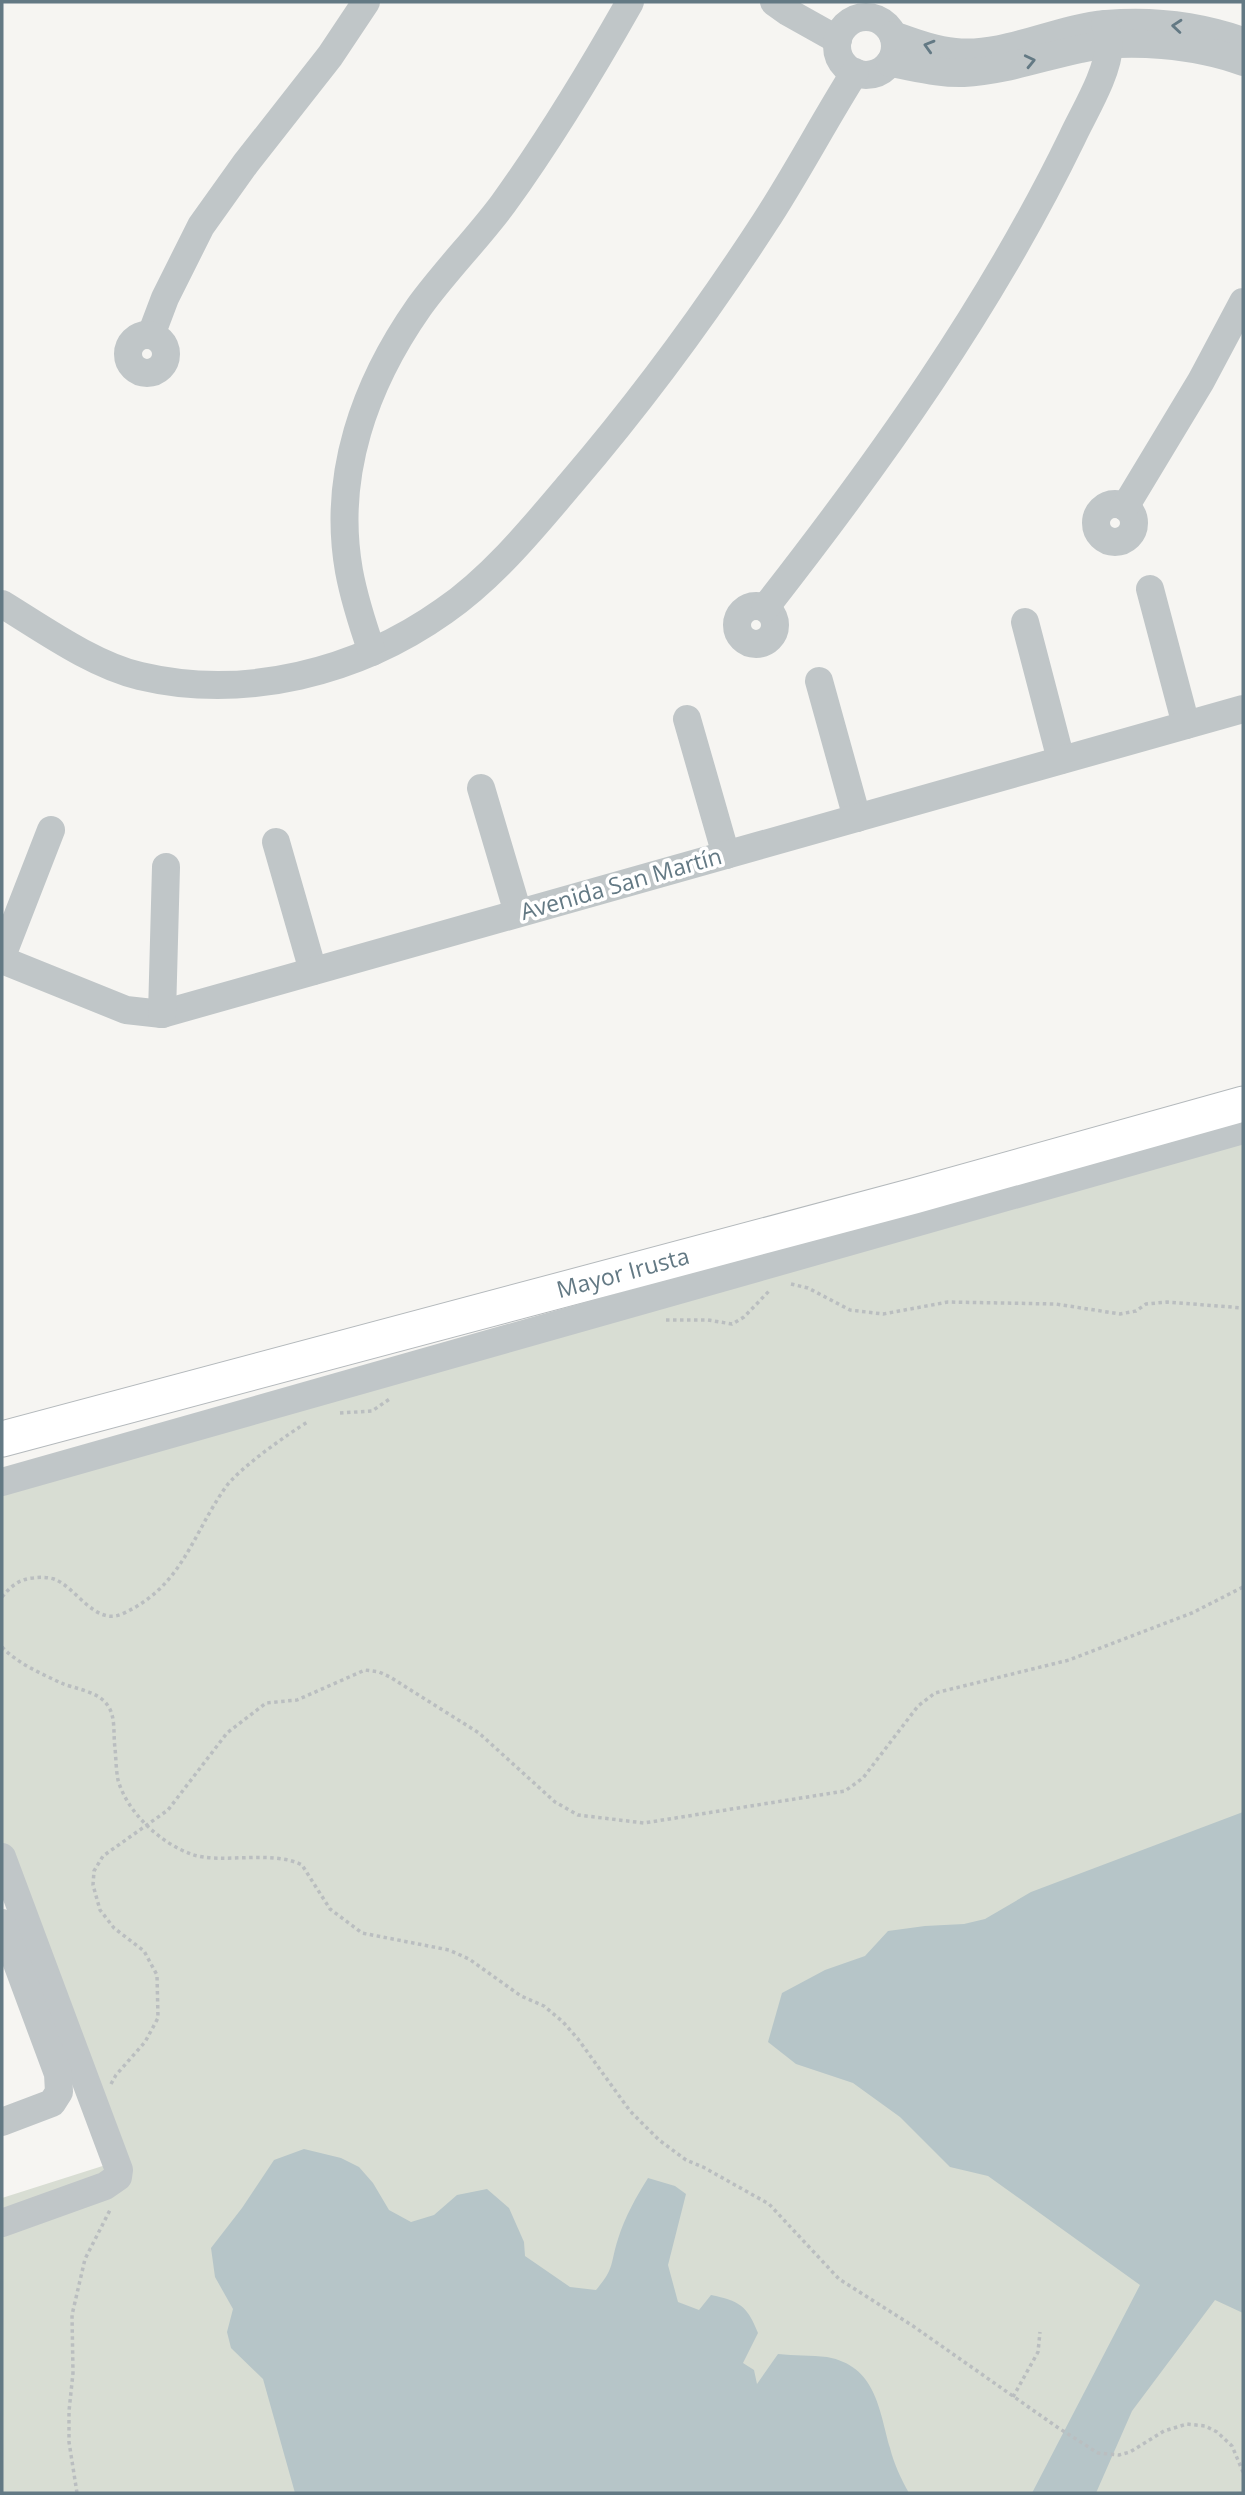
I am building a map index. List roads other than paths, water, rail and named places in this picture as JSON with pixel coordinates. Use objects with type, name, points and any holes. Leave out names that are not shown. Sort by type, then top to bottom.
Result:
[{"type":"main road","name":"Mayor Irusta","points":[[2,1439],[914,1196],[1243,1104]]},
{"type":"street","points":[[150,335],[201,226],[246,163],[330,56],[366,2]]},
{"type":"street","points":[[372,652],[348,570],[344,515],[346,480],[355,435],[368,400],[382,366],[408,324],[502,206],[542,149],[595,65],[630,2]]},
{"type":"street","points":[[774,2],[838,40]]},
{"type":"street","points":[[882,18],[894,54],[890,63],[874,74],[855,72],[841,59],[838,40],[841,32],[854,19],[882,18],[932,48],[956,52],[985,51],[1107,34],[1212,53],[1243,62]]},
{"type":"street","points":[[890,63],[964,73],[1026,63],[1082,48],[1107,34],[1139,23],[1192,27],[1243,41]]},
{"type":"street","points":[[765,608],[880,458],[1005,263],[1046,190],[1092,96],[1102,71],[1107,34]]},
{"type":"street","points":[[2,587],[11,609],[45,632],[97,659],[138,676],[175,682],[250,684],[298,677],[345,664],[416,629],[446,610],[476,584],[539,520],[617,429],[683,343],[730,275],[855,72]]},
{"type":"street","points":[[1125,507],[1201,381],[1243,302]]},
{"type":"street","points":[[1150,589],[1186,725]]},
{"type":"street","points":[[1025,622],[1061,760]]},
{"type":"street","points":[[819,681],[858,818]]},
{"type":"street","name":"Avenida San Martín","points":[[2,958],[126,1010],[162,1014],[1243,709]]},
{"type":"street","points":[[687,719],[726,855]]},
{"type":"street","points":[[481,789],[518,913]]},
{"type":"street","points":[[2,958],[51,830]]},
{"type":"street","points":[[275,842],[313,971]]},
{"type":"street","points":[[162,1014],[166,867]]},
{"type":"street","points":[[2,1482],[1243,1130]]},
{"type":"street","points":[[2,1857],[120,2170],[118,2177],[105,2186],[2,2223]]},
{"type":"street","points":[[2,1923],[58,2074],[59,2092],[51,2103],[2,2122]]}]
